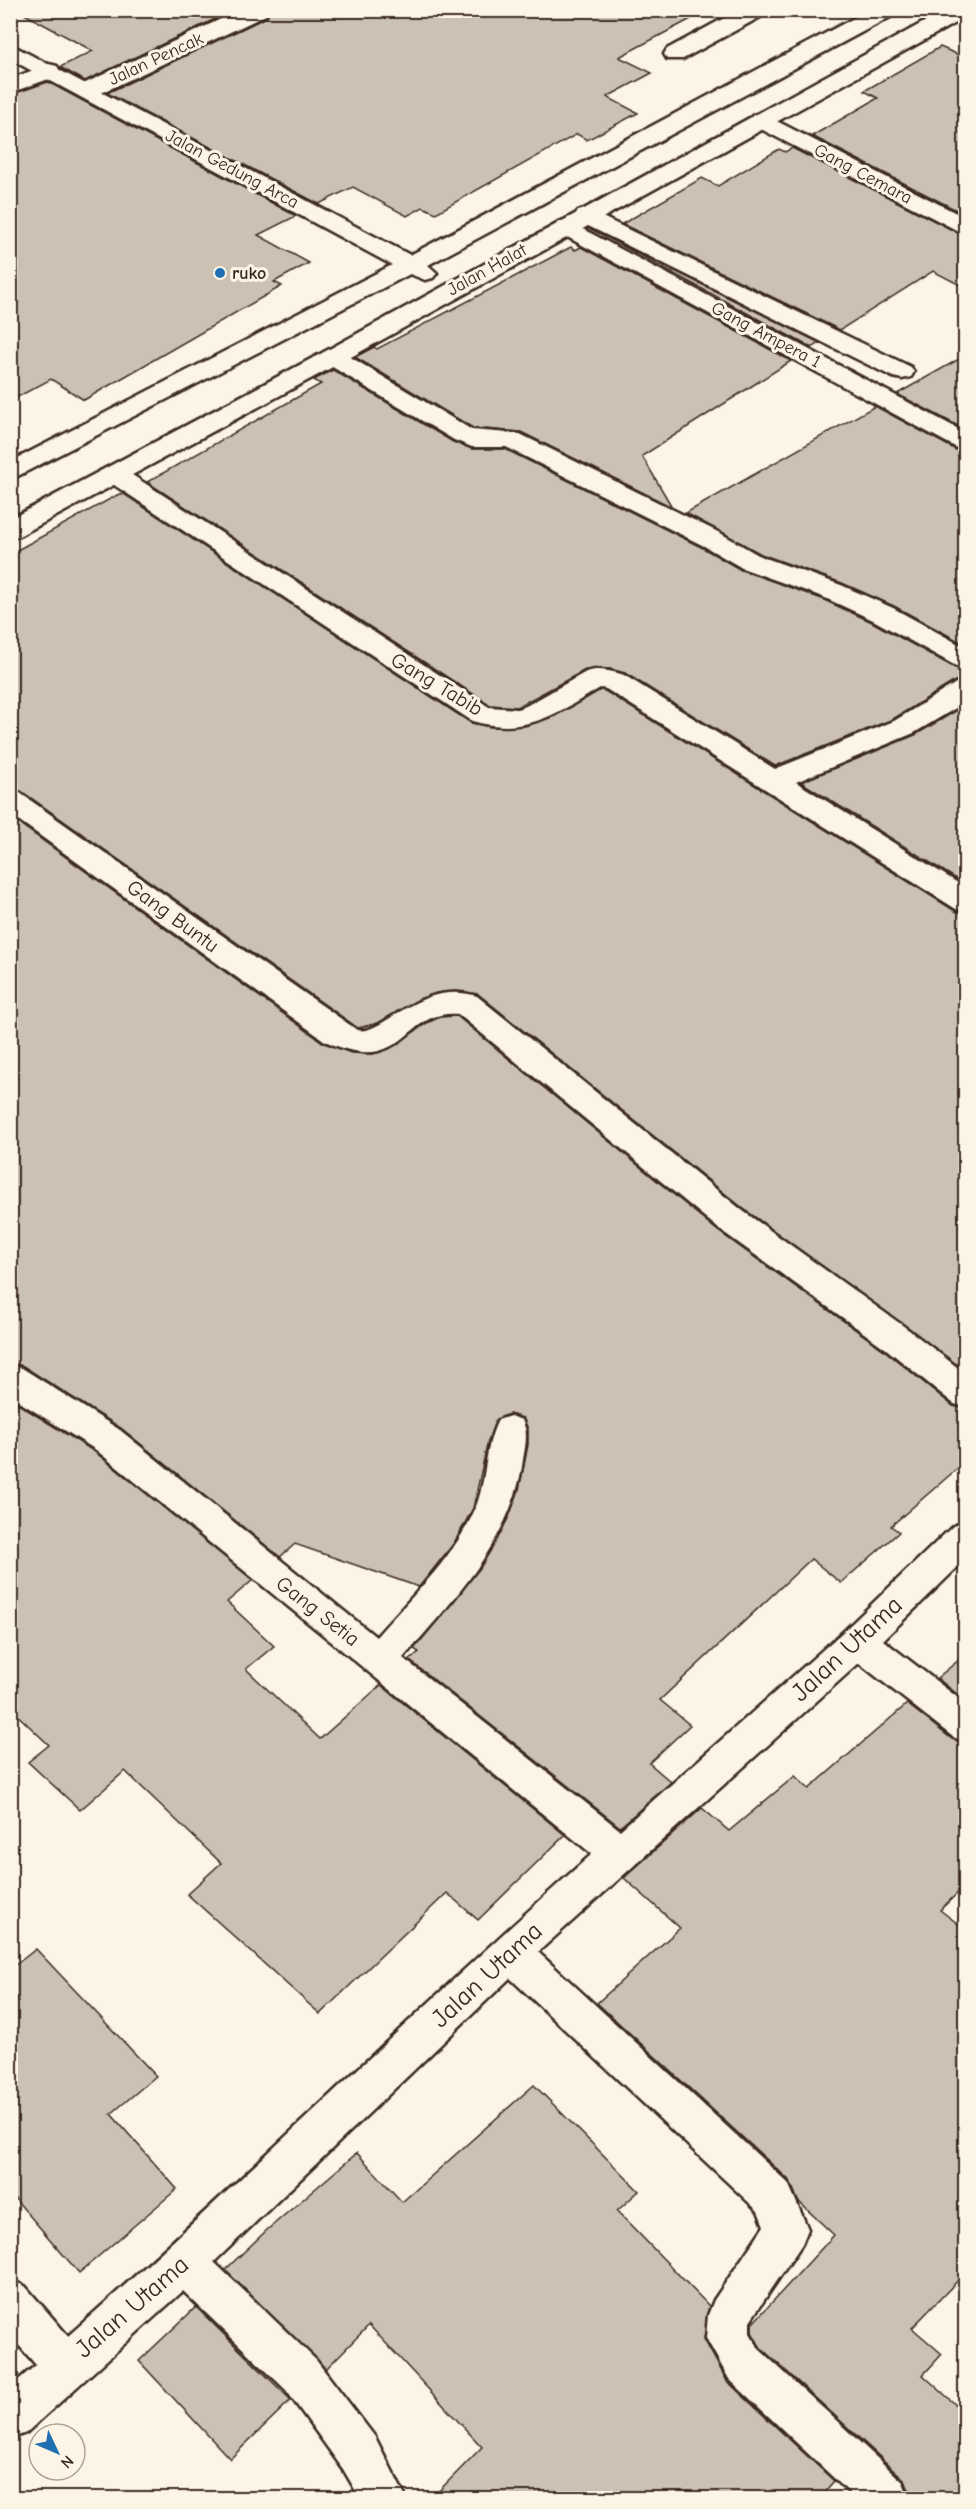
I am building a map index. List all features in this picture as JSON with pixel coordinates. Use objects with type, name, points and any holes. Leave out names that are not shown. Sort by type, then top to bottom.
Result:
[{"type":"street","name":"Jalan Pencak","points":[[87,91],[258,10]]},
{"type":"street","points":[[675,54],[756,10]]},
{"type":"street","name":"Jalan Halat","points":[[10,472],[410,265],[886,10]]},
{"type":"street","name":"Jalan Halat","points":[[10,530],[333,357],[576,221],[963,10]]},
{"type":"street","name":"Jalan Gedung Arca","points":[[10,50],[453,289]]},
{"type":"street","points":[[10,87],[49,71]]},
{"type":"street","name":"Gang Cemara","points":[[761,120],[966,228]]},
{"type":"street","points":[[576,221],[902,372]]},
{"type":"street","name":"Gang Ampera 1","points":[[576,221],[966,443]]},
{"type":"street","points":[[333,357],[463,435],[472,439],[511,439],[713,540],[751,562],[852,600],[966,660]]},
{"type":"street","name":"Gang Tabib","points":[[114,474],[482,715],[517,718],[536,713],[596,678],[614,681],[966,902]]},
{"type":"street","points":[[774,780],[904,727],[966,689]]},
{"type":"street","name":"Gang Buntu","points":[[10,800],[336,1033],[354,1042],[366,1044],[377,1041],[433,1005],[453,1000],[466,1004],[731,1220],[897,1339],[966,1394]]},
{"type":"street","name":"Gang Setia","points":[[10,1378],[108,1440],[620,1853]]},
{"type":"street","points":[[380,1659],[465,1556],[485,1522],[500,1490],[510,1430]]},
{"type":"street","name":"Jalan Utama","points":[[10,2417],[184,2262],[510,1952],[858,1641],[966,1536]]},
{"type":"street","points":[[858,1641],[966,1726]]},
{"type":"street","points":[[510,1952],[772,2197],[787,2229],[729,2315],[728,2338],[744,2364],[887,2499]]},
{"type":"street","points":[[184,2262],[301,2375],[359,2453],[384,2499]]},
{"type":"street","points":[[10,2301],[65,2366]]},
{"type":"building","points":[[17,10],[234,10],[85,81],[60,67],[93,51]]},
{"type":"building","points":[[270,10],[708,10],[619,57],[652,73],[607,97],[638,113],[587,140],[577,134],[436,213],[423,207],[407,216],[353,187],[319,204],[107,93],[267,17]]},
{"type":"building","points":[[940,47],[966,58],[966,215],[812,136],[878,98],[864,91]]},
{"type":"building","points":[[48,82],[296,216],[258,235],[309,263],[274,282],[282,286],[84,400],[51,379],[10,401],[10,95]]},
{"type":"building","points":[[792,148],[966,237],[966,288],[933,271],[840,330],[622,224],[702,178],[718,186],[779,149],[785,152]]},
{"type":"building","points":[[602,235],[820,343],[812,348]]},
{"type":"building","points":[[571,247],[575,250],[581,247],[791,361],[642,456],[672,507],[521,432],[473,428],[355,357],[374,347],[377,349]]},
{"type":"building","points":[[966,355],[966,430],[897,394]]},
{"type":"building","points":[[333,370],[453,442],[472,449],[505,449],[703,548],[741,570],[822,599],[872,622],[955,668],[966,671],[966,678],[955,681],[893,719],[775,766],[625,673],[610,669],[585,670],[517,707],[490,705],[147,482],[321,384],[314,380]]},
{"type":"building","points":[[875,406],[956,450],[966,452],[966,645],[894,606],[842,583],[761,554],[686,513]]},
{"type":"building","points":[[119,494],[124,494],[471,723],[491,727],[525,726],[555,716],[600,690],[605,691],[955,911],[966,914],[966,1371],[744,1209],[478,994],[456,991],[436,993],[419,999],[378,1023],[358,1028],[21,791],[10,789],[10,554]]},
{"type":"building","points":[[966,705],[966,885],[801,782],[915,735]]},
{"type":"building","points":[[10,817],[324,1043],[351,1053],[373,1054],[389,1049],[427,1023],[440,1017],[457,1016],[718,1231],[884,1350],[953,1406],[966,1409],[966,1461],[891,1526],[899,1532],[841,1583],[811,1559],[660,1700],[690,1725],[649,1763],[671,1782],[620,1827],[409,1660],[419,1652],[414,1649],[480,1568],[509,1517],[519,1490],[528,1445],[528,1429],[523,1418],[509,1414],[496,1419],[488,1441],[473,1508],[454,1543],[419,1587],[295,1544],[280,1557],[121,1428],[23,1366],[10,1363]]},
{"type":"building","points":[[10,1399],[95,1452],[253,1580],[227,1602],[274,1646],[246,1669],[320,1739],[381,1685],[565,1835],[478,1920],[447,1893],[320,2014],[187,1894],[221,1863],[125,1771],[80,1810],[28,1762],[49,1745],[10,1708]]},
{"type":"building","points":[[966,1654],[966,1701],[937,1678]]},
{"type":"building","points":[[907,1704],[952,1739],[966,1744],[966,1885],[940,1910],[966,1930],[966,2272],[912,2328],[942,2354],[923,2375],[966,2414],[966,2499],[919,2499],[908,2488],[905,2480],[761,2348],[752,2332],[752,2324],[834,2235],[798,2201],[790,2181],[597,2003],[680,1928],[624,1878],[702,1808],[729,1831],[795,1776],[809,1789]]},
{"type":"building","points":[[36,1949],[156,2076],[111,2114],[177,2189],[79,2273],[10,2193],[10,1969]]},
{"type":"building","points":[[534,2085],[639,2191],[617,2211],[709,2306],[704,2339],[727,2381],[834,2481],[818,2499],[431,2499],[482,2447],[369,2325],[326,2369],[225,2270],[267,2230],[357,2153],[402,2202]]},
{"type":"building","points":[[196,2307],[291,2400],[230,2459],[139,2361]]},
{"type":"place","name":"ruko","points":[[220,273]]}]
